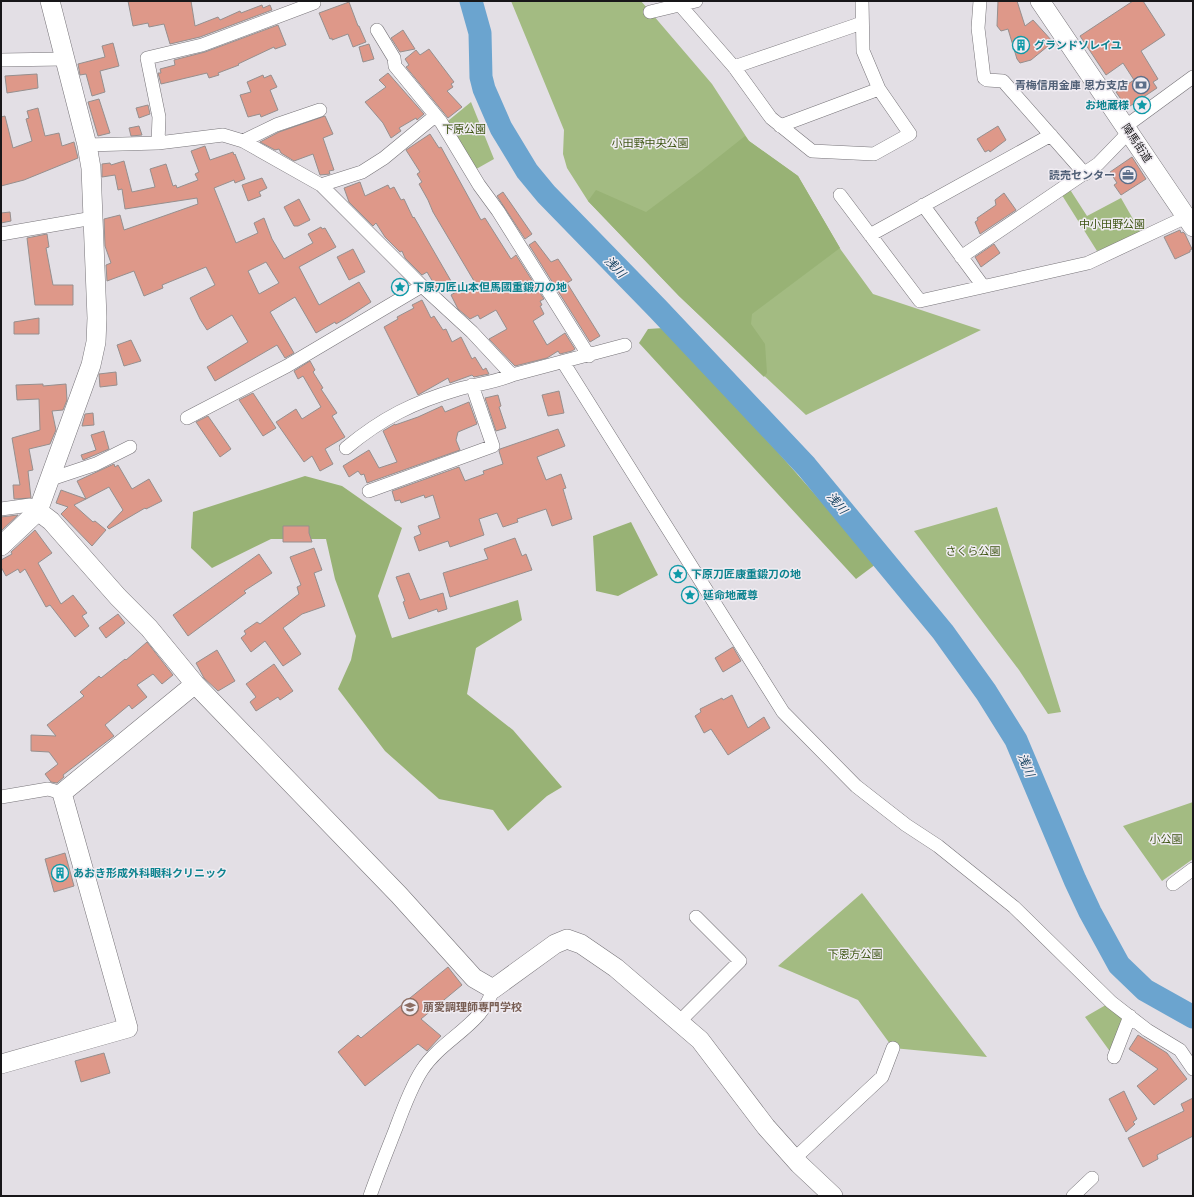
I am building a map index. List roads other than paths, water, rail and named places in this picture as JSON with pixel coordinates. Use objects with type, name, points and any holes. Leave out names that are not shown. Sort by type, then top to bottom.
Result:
[{"type":"street","points":[[1,546],[38,511],[51,479],[95,352],[97,318],[91,168],[87,145],[63,59],[50,1]]},
{"type":"street","points":[[650,12],[696,1]]},
{"type":"street","points":[[680,5],[734,67],[771,118],[812,151],[874,154],[910,134],[879,89],[863,51],[862,1]]},
{"type":"street","points":[[980,1],[978,28],[984,78],[988,80],[1003,80],[1085,174]]},
{"type":"street","name":"陣馬街道","points":[[1040,1],[1190,222]]},
{"type":"street","points":[[158,143],[159,117],[147,58],[202,45],[314,3]]},
{"type":"street","points":[[734,67],[862,23]]},
{"type":"street","points":[[377,30],[394,58],[395,66],[441,122],[479,185],[498,211],[588,356]]},
{"type":"street","points":[[1,60],[63,59]]},
{"type":"street","points":[[961,257],[1098,164],[1128,129],[1193,78]]},
{"type":"street","points":[[780,126],[879,89]]},
{"type":"street","points":[[243,141],[276,125],[320,110]]},
{"type":"street","points":[[321,185],[362,172],[384,158],[435,116]]},
{"type":"street","points":[[87,145],[158,143],[223,135],[243,141],[321,185],[422,286],[472,332],[512,375]]},
{"type":"street","points":[[870,236],[1050,135]]},
{"type":"street","points":[[840,195],[920,301],[1088,263],[1190,222]]},
{"type":"street","points":[[923,205],[982,286]]},
{"type":"street","points":[[1,234],[93,218]]},
{"type":"street","points":[[187,418],[287,366],[422,286]]},
{"type":"street","points":[[346,448],[367,430],[404,408],[443,393],[472,385],[498,381],[512,375],[625,345]]},
{"type":"street","points":[[563,362],[783,712],[856,786],[906,825],[938,846],[1014,907],[1111,1002],[1147,1030],[1180,1050],[1193,1069]]},
{"type":"street","points":[[370,491],[493,446],[472,385]]},
{"type":"street","points":[[51,479],[96,464],[130,447]]},
{"type":"street","points":[[1,508],[30,505],[51,521],[118,597],[149,628],[195,684],[399,896],[474,978],[493,989]]},
{"type":"street","points":[[62,793],[195,684]]},
{"type":"street","points":[[1,797],[48,789],[62,793]]},
{"type":"street","points":[[1,1064],[128,1028],[62,793]]},
{"type":"street","points":[[1173,884],[1193,869]]},
{"type":"street","points":[[679,1022],[740,961],[696,917]]},
{"type":"street","points":[[370,1196],[405,1105],[422,1070],[433,1057],[477,1017],[490,1001],[493,989],[555,944],[567,939],[581,944],[616,968],[700,1040],[766,1127],[794,1159],[833,1196]]},
{"type":"street","points":[[1114,1057],[1130,1016]]},
{"type":"street","points":[[794,1159],[882,1078],[893,1048]]},
{"type":"street","points":[[1073,1196],[1092,1178]]},
{"type":"waterway","name":"浅川","points":[[471,1],[480,33],[481,77],[484,89],[501,128],[527,171],[546,194],[658,309],[806,466],[943,632],[986,692],[1016,740],[1075,880],[1090,912],[1119,965],[1145,990],[1193,1017]]},
{"type":"place","name":"グランドソレイユ","points":[[1021,45]]},
{"type":"place","name":"青梅信用金庫 恩方支店","points":[[1141,85]]},
{"type":"place","name":"お地蔵様","points":[[1142,105]]},
{"type":"place","name":"読売センター","points":[[1128,175]]},
{"type":"place","name":"下原刀匠山本但馬國重鍛刀の地","points":[[400,287]]},
{"type":"place","name":"下原刀匠康重鍛刀の地","points":[[678,574]]},
{"type":"place","name":"延命地蔵尊","points":[[690,595]]},
{"type":"place","name":"あおき形成外科眼科クリニック","points":[[60,873]]},
{"type":"place","name":"萠愛調理師専門学校","points":[[410,1007]]},
{"type":"park label","name":"下原公園","points":[[464,129]]},
{"type":"park label","name":"小田野中央公園","points":[[650,143]]},
{"type":"park label","name":"中小田野公園","points":[[1112,224]]},
{"type":"park label","name":"さくら公園","points":[[973,551]]},
{"type":"park label","name":"小公園","points":[[1166,839]]},
{"type":"park label","name":"下恩方公園","points":[[855,954]]}]
